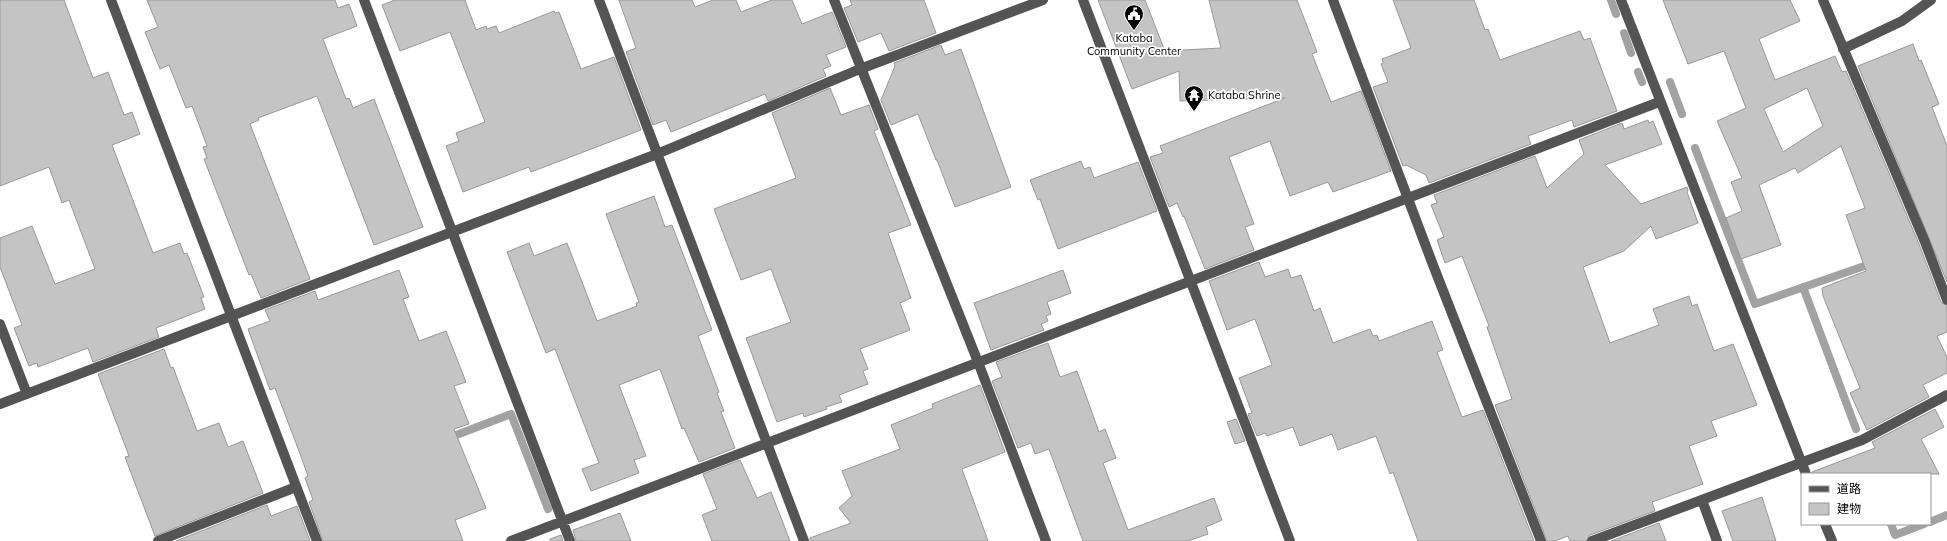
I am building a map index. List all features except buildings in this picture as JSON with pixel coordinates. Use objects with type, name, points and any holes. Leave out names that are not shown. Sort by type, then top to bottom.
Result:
[{"type":"street","points":[[111,0],[317,541]]},
{"type":"street","points":[[364,0],[570,541]]},
{"type":"street","points":[[599,0],[804,541]]},
{"type":"street","points":[[834,0],[860,69],[978,362],[1046,541]]},
{"type":"street","points":[[0,404],[657,154],[860,69],[1043,0]]},
{"type":"street","points":[[1083,0],[1290,541]]},
{"type":"street","points":[[1333,0],[1407,198],[1541,541]]},
{"type":"street","points":[[1621,0],[1659,102],[1806,473]]},
{"type":"street","points":[[1823,0],[1925,242],[1947,300]]},
{"type":"street","points":[[1843,49],[1902,21],[1931,0]]},
{"type":"street","points":[[511,541],[1659,102]]},
{"type":"street","points":[[0,324],[27,394]]},
{"type":"street","points":[[1592,541],[1862,440],[1947,395]]},
{"type":"street","points":[[158,541],[296,487]]},
{"type":"street","points":[[1702,500],[1717,541]]},
{"type":"street","points":[[1825,525],[1832,541]]},
{"type":"waterway","points":[[1611,0],[1616,14]]},
{"type":"waterway","points":[[1624,33],[1631,53]]},
{"type":"waterway","points":[[1638,72],[1642,82]]},
{"type":"waterway","points":[[1670,82],[1682,114]]},
{"type":"waterway","points":[[1695,148],[1755,304],[1873,263]]},
{"type":"waterway","points":[[1803,287],[1856,429]]},
{"type":"waterway","points":[[446,439],[511,414],[548,509]]},
{"type":"waterway","points":[[1931,522],[1947,515]]},
{"type":"waterway","points":[[1891,525],[1895,535],[1921,525]]},
{"type":"place","name":"Kataba Community Center","points":[[1134,31]]},
{"type":"place","name":"Kataba Shrine","points":[[1194,112]]}]
